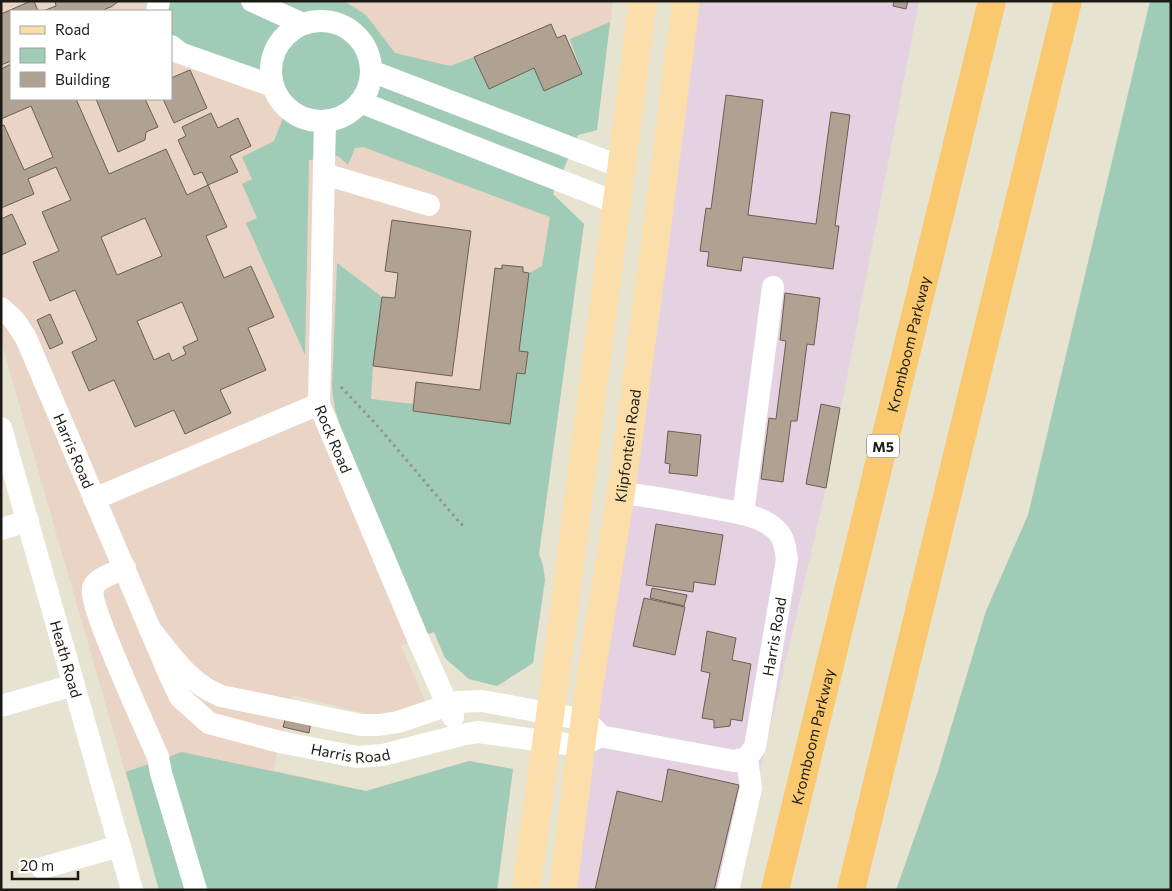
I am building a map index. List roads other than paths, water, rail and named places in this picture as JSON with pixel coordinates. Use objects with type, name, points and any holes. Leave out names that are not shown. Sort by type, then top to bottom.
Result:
[{"type":"highway","name":"Kromboom Parkway","points":[[775,890],[992,1]]},
{"type":"highway","points":[[851,890],[1068,1]]},
{"type":"main road","points":[[526,890],[643,1]]},
{"type":"main road","name":"Klipfontein Road","points":[[563,890],[589,734],[590,683],[621,493],[686,1]]},
{"type":"street","points":[[252,1],[302,24]]},
{"type":"street","points":[[318,21],[331,22],[355,34],[364,45],[371,71],[368,88],[360,102],[345,115],[326,121],[312,120],[298,116],[278,98],[273,86],[271,71],[273,56],[280,42],[302,24],[318,21]]},
{"type":"street","points":[[172,47],[180,53],[273,86]]},
{"type":"street","points":[[371,71],[621,166]]},
{"type":"street","points":[[360,102],[617,203]]},
{"type":"street","name":"Rock Road","points":[[326,121],[319,404],[461,735]]},
{"type":"street","points":[[324,174],[430,205]]},
{"type":"street","points":[[743,514],[773,287]]},
{"type":"street","name":"Harris Road","points":[[1,308],[15,320],[26,338],[180,696],[210,723],[280,742],[357,757],[370,757],[478,732],[546,742],[589,734]]},
{"type":"street","points":[[94,499],[319,404]]},
{"type":"street","name":"Heath Road","points":[[1,428],[132,890]]},
{"type":"street","name":"Harris Road","points":[[150,629],[188,674],[203,687],[222,696],[361,724],[379,725],[398,722],[458,702],[482,700],[550,714],[589,734],[734,761],[747,758],[756,747],[787,559],[784,542],[776,529],[762,520],[743,514],[651,496],[621,493]]},
{"type":"street","points":[[1,529],[28,521]]},
{"type":"street","points":[[125,568],[97,581],[92,590],[93,600],[107,640],[158,757],[161,773],[196,890]]},
{"type":"street","points":[[1,706],[74,685]]},
{"type":"street","points":[[327,751],[329,718]]},
{"type":"street","points":[[728,890],[751,788],[747,758]]},
{"type":"street","points":[[42,868],[120,846]]}]
